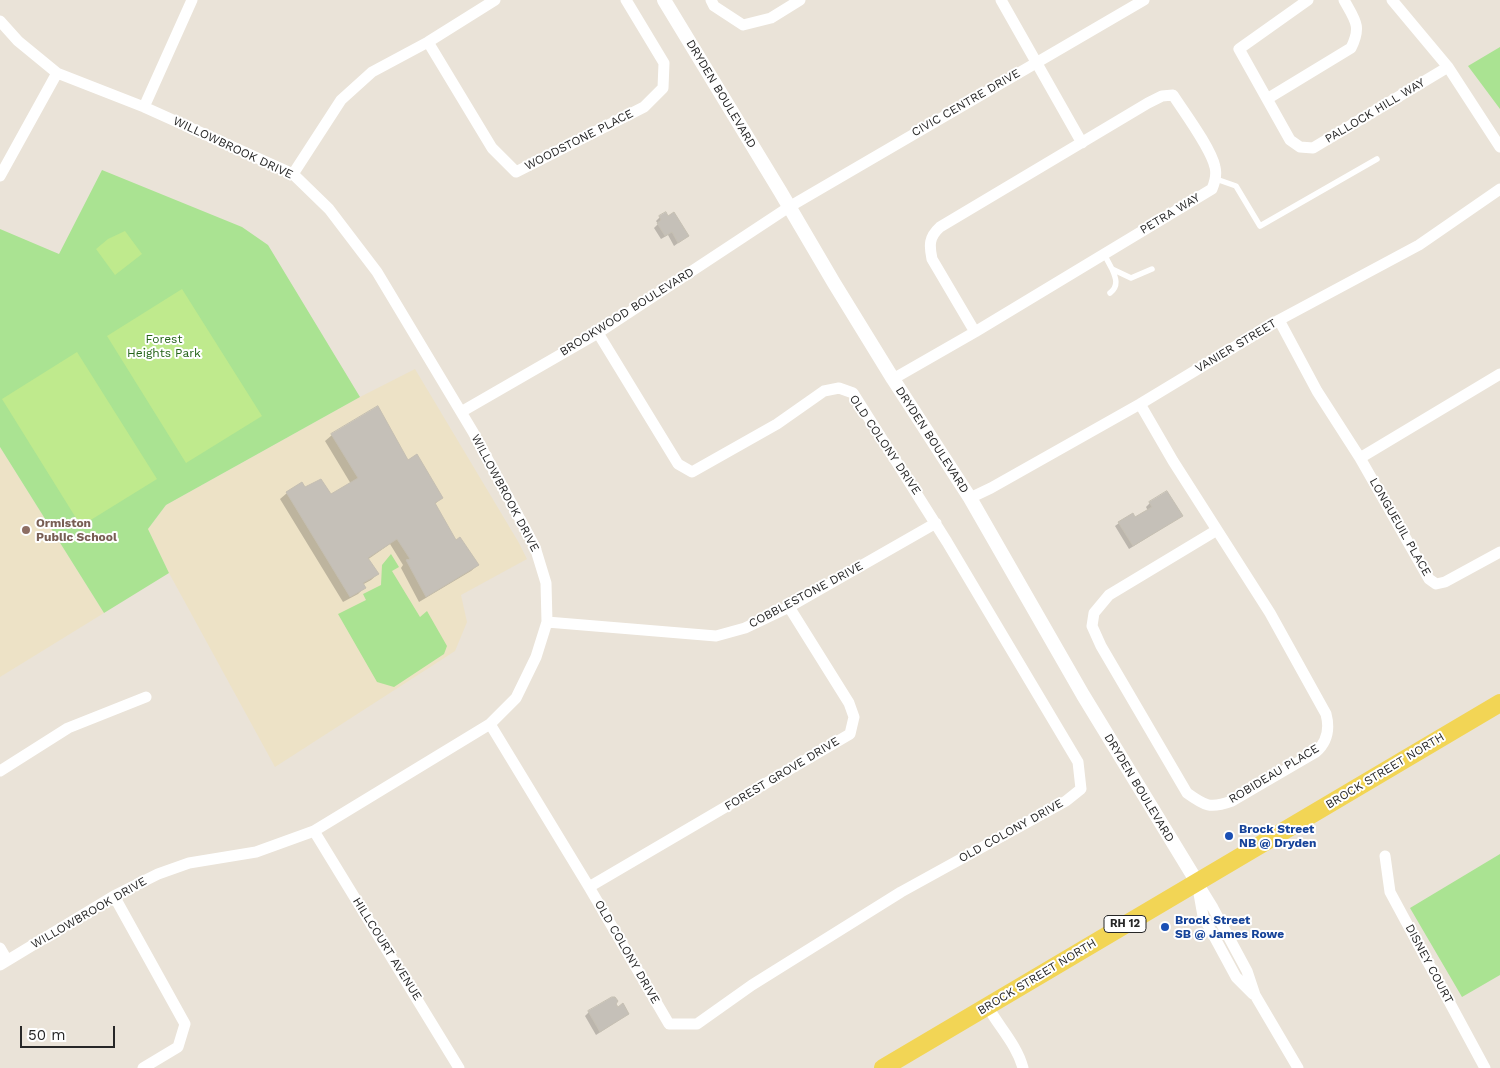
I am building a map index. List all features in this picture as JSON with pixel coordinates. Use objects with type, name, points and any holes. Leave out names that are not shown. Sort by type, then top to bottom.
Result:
[{"type":"main road","name":"BROCK STREET NORTH","points":[[883,1068],[1197,882],[1226,867],[1500,703]]},
{"type":"street","points":[[144,108],[192,0]]},
{"type":"street","points":[[292,174],[341,100],[372,72],[428,42],[495,0]]},
{"type":"street","name":"WOODSTONE PLACE","points":[[428,42],[492,148],[516,172],[644,107],[663,88],[664,63],[626,0]]},
{"type":"street","name":"DRYDEN BOULEVARD","points":[[664,0],[893,378],[970,498],[1083,695],[1197,882]]},
{"type":"street","points":[[711,0],[714,6],[743,25],[771,18],[800,0]]},
{"type":"street","points":[[1001,0],[1082,143]]},
{"type":"street","name":"CIVIC CENTRE DRIVE","points":[[789,207],[1144,0]]},
{"type":"street","name":"PALLOCK HILL WAY","points":[[1308,0],[1239,48],[1290,140],[1300,147],[1313,148],[1448,67]]},
{"type":"street","points":[[1267,99],[1351,48],[1358,35],[1356,21],[1344,0]]},
{"type":"street","points":[[1392,0],[1448,67],[1500,147]]},
{"type":"street","name":"WILLOWBROOK DRIVE","points":[[0,21],[18,40],[57,73],[144,108],[292,174],[329,209],[377,272],[461,412],[535,547],[546,583],[547,622],[536,657],[516,698],[490,724],[314,831],[256,852],[181,866],[158,874],[114,896],[4,962]]},
{"type":"street","points":[[0,176],[57,73]]},
{"type":"street","points":[[975,332],[932,259],[929,247],[933,234],[940,227],[1162,96],[1173,96],[1210,152],[1215,167],[1216,179]]},
{"type":"street","name":"PETRA WAY","points":[[893,378],[975,332],[1212,190],[1216,179]]},
{"type":"street","name":"VANIER STREET","points":[[970,498],[1140,404],[1279,320],[1419,245],[1500,189]]},
{"type":"street","name":"BROOKWOOD BOULEVARD","points":[[461,412],[598,333],[789,207]]},
{"type":"street","name":"LONGUEUIL PLACE","points":[[1279,320],[1316,392],[1360,458],[1429,579],[1436,584],[1445,582],[1500,552]]},
{"type":"street","name":"OLD COLONY DRIVE","points":[[490,724],[670,1024],[697,1024],[752,985],[901,892],[1066,801],[1081,789],[1078,762],[936,523],[853,393],[839,388],[824,391],[777,424],[692,472],[678,464],[598,333]]},
{"type":"street","points":[[1360,458],[1500,374]]},
{"type":"street","name":"ROBIDEAU PLACE","points":[[1140,404],[1173,460],[1270,613],[1326,714],[1329,724],[1323,746],[1316,752],[1232,801],[1209,806],[1187,793],[1101,646],[1092,626],[1094,613],[1109,595],[1217,530]]},
{"type":"street","name":"COBBLESTONE DRIVE","points":[[547,622],[716,636],[745,628],[789,607],[936,523]]},
{"type":"street","name":"FOREST GROVE DRIVE","points":[[589,888],[850,734],[854,717],[849,703],[789,607]]},
{"type":"street","points":[[0,771],[68,728],[146,697]]},
{"type":"street","name":"HILLCOURT AVENUE","points":[[314,831],[459,1068]]},
{"type":"street","name":"DISNEY COURT","points":[[1385,856],[1390,892],[1485,1068]]},
{"type":"street","points":[[1197,882],[1247,971],[1254,995],[1298,1068]]},
{"type":"street","points":[[114,896],[185,1024],[178,1047],[143,1068]]},
{"type":"street","points":[[0,948],[4,962]]},
{"type":"street","points":[[988,1006],[999,1026],[1006,1034],[1023,1068]]},
{"type":"lane","points":[[1216,179],[1236,186],[1260,226],[1377,159]]},
{"type":"lane","points":[[1104,254],[1116,279],[1115,289],[1110,293]]},
{"type":"lane","points":[[1112,269],[1131,278],[1152,269]]},
{"type":"shaded area","points":[[415,369],[527,559],[461,595],[467,622],[455,651],[275,767],[169,573],[148,529],[166,505],[360,397]]},
{"type":"shaded area","name":"Ormiston Public School","points":[[0,447],[104,613],[0,677]]},
{"type":"green space","points":[[1500,47],[1500,109],[1468,66]]},
{"type":"green space","name":"Forest Heights Park","points":[[102,170],[242,227],[268,245],[360,397],[166,505],[148,529],[169,573],[104,613],[0,447],[0,229],[59,254]]},
{"type":"green space","points":[[125,231],[142,254],[115,275],[96,249],[108,239]]},
{"type":"green space","points":[[182,289],[262,416],[186,463],[107,336]]},
{"type":"green space","points":[[77,352],[157,479],[81,526],[2,399]]},
{"type":"green space","points":[[391,554],[399,567],[392,571],[420,617],[427,611],[447,646],[444,654],[394,687],[377,682],[338,614],[366,600],[363,594],[381,585],[382,565]]},
{"type":"green space","points":[[1500,854],[1500,975],[1462,997],[1410,908]]},
{"type":"building","points":[[666,212],[668,216],[674,212],[689,236],[678,243],[672,232],[665,236],[657,223],[661,220],[659,216]]},
{"type":"building","points":[[378,406],[408,460],[417,454],[443,498],[435,503],[456,540],[460,537],[479,565],[426,597],[406,560],[410,559],[397,539],[368,558],[379,574],[363,583],[366,588],[350,597],[286,492],[302,482],[305,487],[321,479],[331,494],[358,478],[331,434]]},
{"type":"building","points":[[1167,491],[1183,516],[1133,546],[1118,522],[1133,513],[1135,517],[1152,507],[1149,502]]},
{"type":"building","points":[[615,997],[618,1001],[616,1004],[618,1007],[623,1003],[629,1014],[600,1032],[588,1011]]},
{"type":"place","name":"Ormiston Public School","points":[[26,530]]},
{"type":"place","name":"Brock Street NB @ Dryden","points":[[1229,836]]},
{"type":"place","name":"Brock Street SB @ James Rowe","points":[[1165,927]]}]
